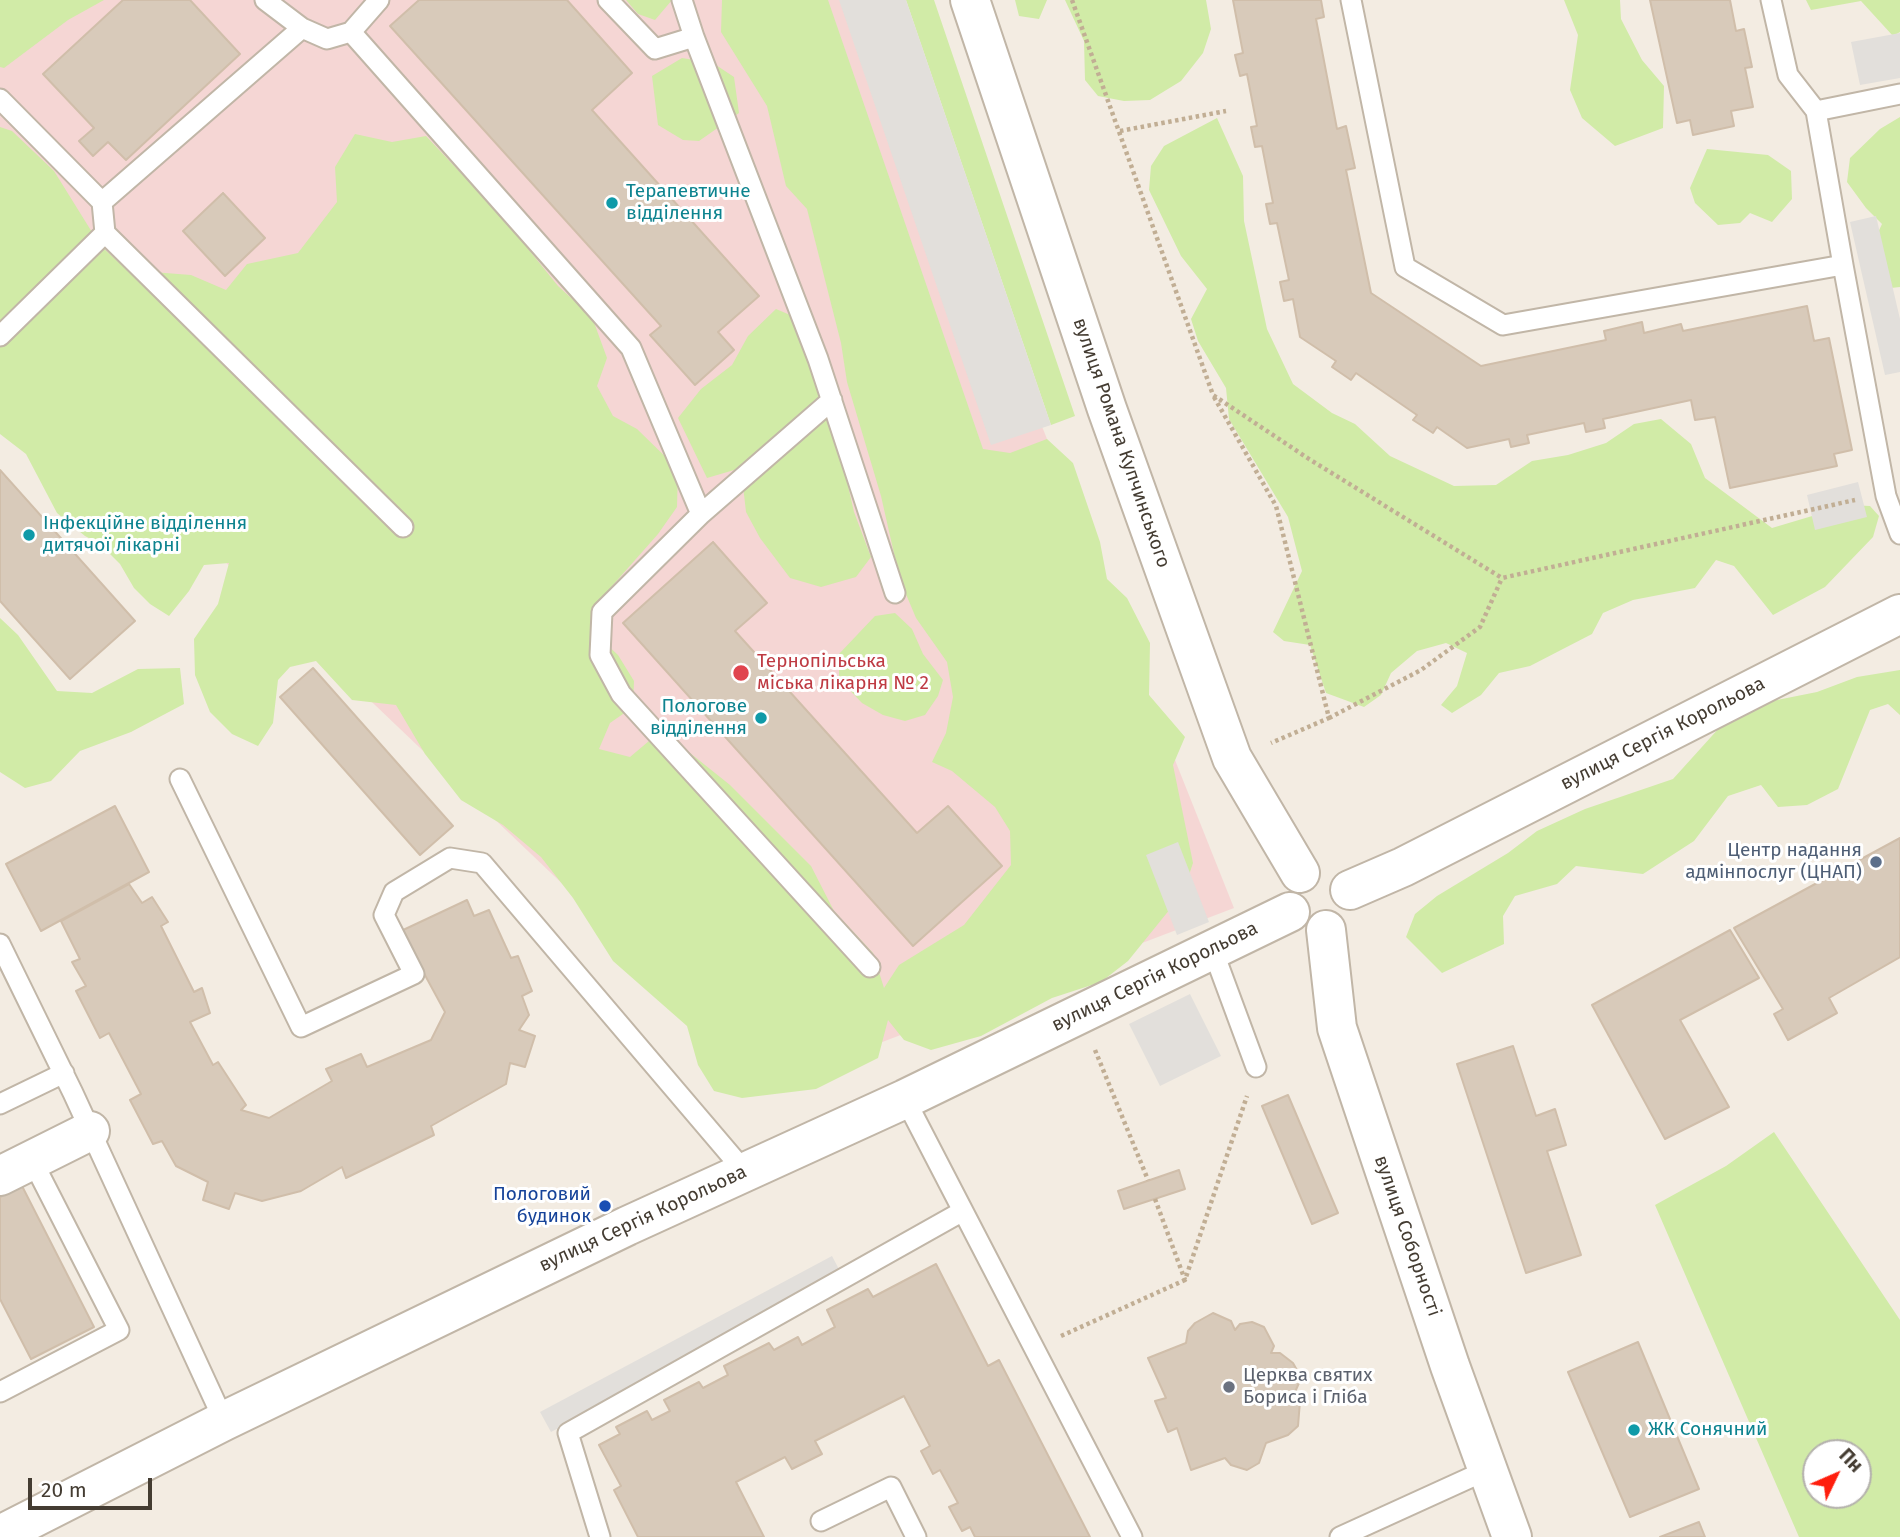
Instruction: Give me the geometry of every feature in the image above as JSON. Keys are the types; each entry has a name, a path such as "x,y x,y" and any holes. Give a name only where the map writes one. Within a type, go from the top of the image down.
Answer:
{"street":[{"name":"вулиця Романа Купчинського","path":"970,0 1107,410 1232,758 1300,873"},
{"name":"вулиця Сергія Корольова","path":"1350,890 1403,867 1900,614"},
{"path":"1319,866 1329,868 1346,880 1350,890 1352,900 1344,919 1326,930 1305,927 1290,912 1289,891 1300,873 1319,866"},
{"name":"вулиця Сергія Корольова","path":"0,1535 224,1421 745,1172 905,1099 1290,912"},
{"name":"вулиця Соборності","path":"1326,930 1337,1028 1512,1537"},
{"path":"16,1168 90,1131"}],"lane":[{"path":"265,0 302,28 327,39 351,33 379,0"},
{"path":"608,0 655,49 694,37"},
{"path":"682,0 832,400 895,593"},
{"path":"1351,0 1405,267 1503,325 1843,265"},
{"path":"1771,0 1788,75 1816,111 1886,495 1900,534"},
{"path":"102,202 302,28"},
{"path":"351,33 631,348 701,514"},
{"path":"1816,111 1900,94"},
{"path":"0,99 102,202 104,233 403,527"},
{"path":"0,336 104,233"},
{"path":"832,400 701,514 602,612 600,656 621,694 870,967"},
{"path":"180,779 301,1027 414,974 384,915 394,892 450,858 482,863 745,1172"},
{"path":"0,944 64,1073 224,1421"},
{"path":"1212,948 1256,1067"},
{"path":"0,1104 64,1073"},
{"path":"905,1099 1132,1537"},
{"path":"0,1392 119,1330 16,1168"},
{"path":"600,1537 568,1433 963,1211"},
{"path":"1340,1537 1487,1469"},
{"path":"821,1521 891,1487 916,1537"}],"path":[{"path":"1072,0 1213,395 1276,506 1329,718"},
{"path":"1120,131 1226,111"},
{"path":"1213,395 1309,459 1502,578 1886,495"},
{"path":"1266,745 1329,718 1421,670 1480,626 1502,578"},
{"path":"1080,1013 1148,1180"},
{"path":"1034,1348 1185,1280 1256,1067"},
{"path":"1155,1199 1185,1280"}],"shaded area":[{"name":"Тернопільська міська лікарня № 2","path":"0,0 872,0 1234,908 772,1084 0,347"},
{"path":"839,0 906,0 1051,425 991,445"},
{"path":"1900,33 1900,78 1860,85 1851,42"},
{"path":"1876,216 1900,319 1900,372 1885,375 1850,222"},
{"path":"1858,482 1867,517 1815,530 1807,495"},
{"path":"1178,842 1209,922 1177,935 1146,855"},
{"path":"1190,994 1221,1056 1160,1086 1129,1024"},
{"path":"832,1256 843,1277 551,1432 540,1412"}],"green space":[{"path":"0,0 104,0 68,20 4,68 0,67"},
{"path":"626,0 672,0 655,20 638,14"},
{"path":"722,0 828,0 983,449 1010,453 1047,439 1073,463 1100,542 1107,579 1127,598 1150,643 1149,695 1185,737 1173,765 1193,863 1183,893 1128,961 1101,982 1052,998 981,1036 931,1050 904,1040 888,1020 878,1058 816,1089 742,1098 714,1091 698,1065 687,1026 613,961 573,898 541,857 503,825 461,800 425,754 396,705 352,700 316,661 290,667 278,680 273,723 258,746 232,734 210,712 195,675 194,639 218,604 229,563 204,565 189,591 169,616 150,604 134,588 120,564 100,544 85,536 57,513 26,454 0,434 0,127 12,131 54,171 100,245 127,270 191,275 226,290 247,264 298,253 337,202 335,167 355,134 392,142 426,136 504,219 558,286 592,317 607,358 597,386 613,416 637,429 678,469 677,507 658,534 598,602 590,629 618,655 634,681 633,707 610,723 599,749 630,757 649,741 690,753 730,785 811,866 834,911 873,953 884,988 899,965 964,925 1011,865 1010,831 995,807 952,771 932,762 946,733 953,697 947,662 916,618 900,580 881,496 847,382 841,343 807,209 786,186 767,106 721,32"},
{"path":"906,0 934,0 1075,416 1051,425"},
{"path":"1015,0 1047,0 1039,19 1019,16"},
{"path":"1065,0 1206,0 1211,29 1203,53 1181,81 1150,100 1124,101 1098,96 1085,80 1084,41"},
{"path":"1564,0 1620,0 1621,19 1642,60 1664,86 1663,128 1615,146 1582,118 1570,90 1578,35"},
{"path":"1806,0 1900,0 1900,32 1893,36 1861,1 1811,10"},
{"path":"682,58 713,63 734,77 739,113 699,141 683,140 658,125 652,76"},
{"path":"1900,117 1900,287 1872,290 1868,254 1882,224 1847,182 1850,158 1880,129"},
{"path":"1217,118 1243,176 1244,221 1267,329 1293,384 1332,413 1355,424 1390,456 1454,486 1496,485 1532,461 1568,455 1606,443 1634,424 1661,419 1691,444 1705,478 1772,528 1849,505 1870,506 1879,516 1873,537 1825,587 1773,615 1734,566 1716,560 1695,588 1633,600 1603,613 1592,634 1530,666 1499,673 1481,695 1452,713 1441,705 1457,686 1467,653 1446,643 1417,651 1391,673 1381,695 1364,707 1326,693 1310,645 1284,641 1273,632 1302,571 1288,517 1229,419 1226,388 1198,341 1191,319 1207,289 1181,256 1149,190 1151,166 1164,146"},
{"path":"1707,149 1768,155 1791,171 1792,199 1772,222 1750,213 1740,223 1718,225 1695,203 1690,188"},
{"path":"776,309 795,317 833,420 854,512 871,557 856,577 821,587 790,578 760,538 746,512 741,468 707,478 678,418 701,389 732,365 748,336"},
{"path":"895,613 912,629 923,654 943,680 938,696 925,715 905,721 883,715 862,703 839,679 839,654 875,616"},
{"path":"0,618 18,635 57,691 92,693 138,669 180,668 184,704 131,732 80,751 51,781 25,788 0,772"},
{"path":"1900,670 1900,715 1888,704 1870,710 1838,789 1807,805 1778,807 1761,785 1728,796 1694,841 1643,874 1576,866 1557,884 1515,896 1503,916 1504,944 1442,973 1406,937 1415,914 1437,896 1508,853 1537,831 1585,809 1673,779 1720,727 1772,701 1817,692 1857,677"},
{"path":"1774,1132 1900,1320 1900,1537 1799,1537 1655,1205 1726,1166"}],"building":[{"path":"123,0 190,0 240,54 126,160 108,142 93,156 79,141 94,128 43,74"},
{"name":"Терапевтичне відділення","path":"419,0 567,0 632,73 592,110 759,296 718,332 734,350 695,385 650,335 661,326 390,26"},
{"path":"1233,0 1321,0 1324,17 1316,19 1337,129 1346,126 1355,168 1346,170 1371,293 1481,366 1606,340 1604,331 1642,322 1644,333 1681,324 1683,331 1807,306 1814,341 1829,338 1852,450 1834,454 1837,466 1730,488 1715,417 1695,420 1691,400 1603,419 1605,428 1586,432 1584,423 1527,435 1529,443 1511,447 1509,439 1467,448 1437,427 1433,433 1413,420 1417,415 1356,373 1351,380 1332,367 1336,361 1300,337 1293,299 1284,301 1280,282 1289,280 1277,223 1270,224 1266,204 1273,203 1262,146 1255,147 1251,127 1257,126 1247,74 1240,76 1235,55 1243,53"},
{"path":"1650,0 1730,0 1736,31 1744,29 1752,67 1745,68 1753,107 1731,111 1734,126 1693,135 1690,120 1677,123"},
{"path":"223,193 265,238 225,276 183,231"},
{"name":"Інфекційне відділення дитячої лікарні","path":"0,470 135,621 70,679 0,601"},
{"name":"Пологове відділення","path":"713,542 767,603 735,631 917,833 948,806 1002,866 913,946 623,623"},
{"path":"313,668 453,826 420,855 280,697"},
{"path":"115,806 149,872 41,931 6,864"},
{"path":"1900,838 1900,957 1829,998 1837,1013 1788,1040 1774,1014 1783,1009 1734,928"},
{"path":"129,884 142,903 152,897 168,922 161,926 194,992 202,988 210,1013 190,1022 213,1065 218,1062 246,1105 241,1110 269,1118 332,1081 326,1069 361,1054 367,1067 431,1040 445,1012 401,931 467,900 474,916 489,910 511,958 518,956 532,991 522,996 529,1015 519,1030 535,1036 525,1067 510,1063 506,1084 431,1126 434,1135 346,1178 342,1167 301,1191 262,1201 235,1193 229,1209 203,1200 208,1182 176,1166 162,1141 153,1144 130,1100 141,1094 109,1033 100,1038 76,991 86,986 72,962 80,959 61,921"},
{"path":"1730,930 1759,978 1680,1020 1729,1107 1665,1139 1592,1005"},
{"path":"1513,1046 1536,1116 1555,1109 1566,1145 1547,1151 1581,1255 1526,1273 1457,1064"},
{"path":"1288,1095 1338,1213 1312,1224 1262,1106"},
{"path":"1179,1170 1185,1189 1124,1209 1118,1191"},
{"path":"22,1186 94,1327 31,1359 0,1299 0,1197"},
{"path":"936,1264 988,1366 999,1360 1090,1537 975,1537 970,1527 962,1531 949,1507 958,1503 940,1470 933,1474 921,1451 930,1446 904,1396 815,1441 822,1454 792,1469 785,1457 736,1482 764,1537 638,1537 614,1490 621,1486 599,1445 620,1434 616,1427 647,1411 652,1420 670,1411 664,1400 699,1382 703,1388 728,1375 724,1366 769,1343 774,1350 798,1337 802,1345 835,1327 827,1310 868,1289 873,1297"},
{"name":"Церква святих Бориса і Гліба","path":"1213,1313 1231,1321 1235,1330 1240,1324 1252,1322 1264,1327 1274,1346 1271,1353 1280,1353 1293,1363 1298,1372 1299,1383 1295,1392 1300,1401 1298,1426 1288,1435 1266,1443 1259,1463 1247,1470 1231,1465 1225,1458 1191,1470 1177,1428 1168,1432 1155,1401 1166,1398 1148,1358 1186,1343 1188,1331 1195,1323"},
{"name":"ЖК Сонячний","path":"1638,1342 1699,1489 1630,1517 1568,1372"},
{"path":"1699,1522 1705,1537 1660,1537"}],"place":[{"name":"Терапевтичне відділення","path":"612,203"},
{"name":"Інфекційне відділення дитячої лікарні","path":"29,535"},
{"name":"Тернопільська міська лікарня № 2","path":"741,673"},
{"name":"Пологове відділення","path":"761,718"},
{"name":"Центр надання адмінпослуг (ЦНАП)","path":"1876,862"},
{"name":"Пологовий будинок","path":"605,1206"},
{"name":"Церква святих Бориса і Гліба","path":"1229,1387"},
{"name":"ЖК Сонячний","path":"1634,1430"}]}
